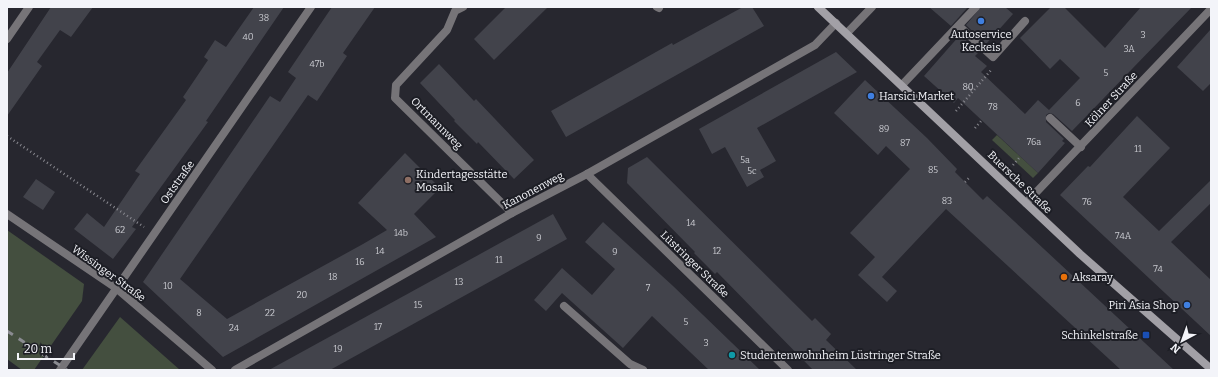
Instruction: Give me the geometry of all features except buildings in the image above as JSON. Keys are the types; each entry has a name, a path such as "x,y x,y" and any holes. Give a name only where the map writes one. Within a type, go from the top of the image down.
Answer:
{"main road":[{"name":"Buersche Straße","path":"822,8 836,24 1026,203 1120,290 1211,369"}],"street":[{"path":"7,39 29,7"},
{"name":"Oststraße","path":"60,370 311,7"},
{"name":"Ortmannweg","path":"463,7 455,11 447,30 396,85 395,98 512,213"},
{"path":"847,33 872,7"},
{"path":"902,85 976,7"},
{"name":"Kölner Straße","path":"1026,203 1211,9"},
{"path":"959,26 993,57 1025,21"},
{"name":"Kanonenweg","path":"235,370 512,213 587,174 815,45 836,24"},
{"path":"1050,118 1081,147"},
{"name":"Lüstringer Straße","path":"587,174 788,370"},
{"name":"Wissinger Straße","path":"7,214 116,288 212,370"},
{"path":"564,306 630,364 642,370"}],"path":[{"path":"956,111 992,70 993,57"},
{"path":"968,87 973,92"},
{"path":"975,128 982,120"},
{"path":"7,136 154,234"},
{"path":"1013,165 1020,157"},
{"path":"965,182 970,177"}],"green space":[{"path":"997,135 1038,173 1033,178 992,140"},
{"path":"7,230 84,284 82,301 34,370 22,370 7,359"},
{"path":"120,317 180,370 82,370"}],"railway":[{"path":"7,331 67,370"}],"place":[{"name":"Autoservice Keckeis","path":"981,21"},
{"name":"Harsici Market","path":"871,96"},
{"name":"Kindertagesstätte Mosaik","path":"408,180"},
{"name":"Aksaray","path":"1064,277"},
{"name":"Piri Asia Shop","path":"1187,305"},
{"name":"Schinkelstraße","path":"1146,335"},
{"name":"Studentenwohnheim Lüstringer Straße","path":"732,355"}]}
